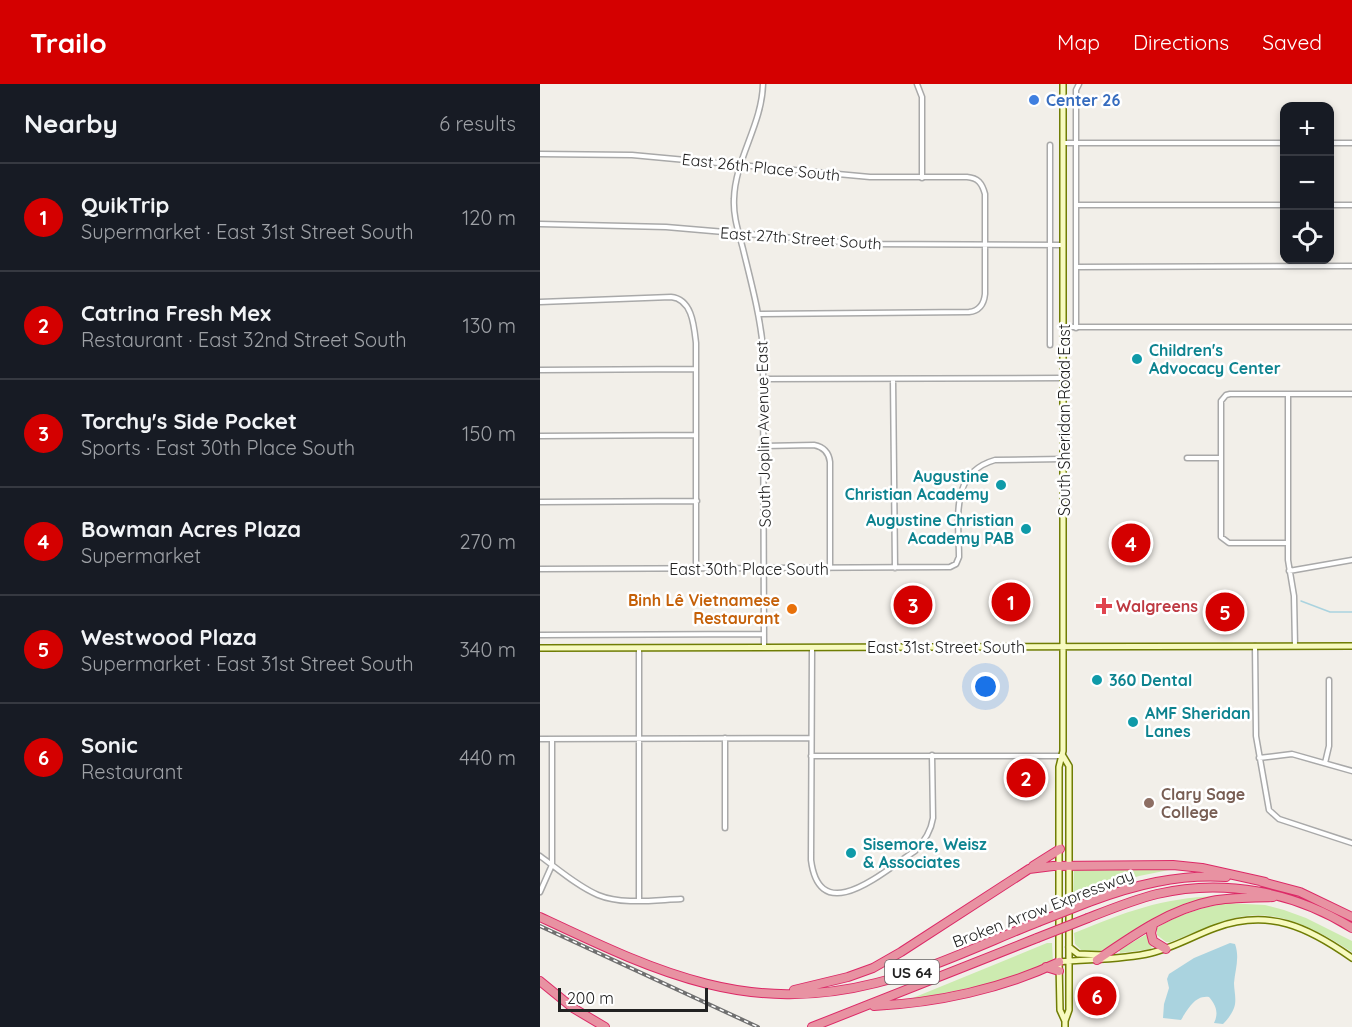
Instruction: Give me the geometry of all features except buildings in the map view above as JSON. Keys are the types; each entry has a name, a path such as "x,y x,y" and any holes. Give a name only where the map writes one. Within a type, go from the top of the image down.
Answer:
{"highway":[{"path":"778,994 848,977 873,968 1060,849"},
{"path":"1029,869 1059,866 1183,866 1265,882"},
{"name":"Broken Arrow Expressway","path":"540,917 627,957 681,977 720,988 778,994 829,992 876,983 926,967 1089,902 1136,886 1181,878 1219,877 1265,882 1300,892 1352,917"},
{"name":"Broken Arrow Expressway","path":"812,1027 1142,898 1187,889 1225,887 1283,897 1321,911 1352,928"},
{"path":"1097,960 1170,915 1211,901 1283,897"},
{"path":"1153,925 1151,933 1153,941 1166,949"},
{"path":"866,1006 903,1005 969,992 1008,982 1059,962"},
{"path":"1047,967 1059,971"},
{"path":"540,981 573,1008 605,1027"}],"main road":[{"name":"South Sheridan Road East","path":"1063,84 1064,756 1059,767 1059,971 1060,1010 1065,1024"},
{"name":"East 31st Street South","path":"540,648 1352,646"},
{"name":"South Sheridan Road East","path":"1064,756 1069,766 1069,1010 1065,1024"},
{"path":"1059,962 1137,956 1166,949 1230,923 1261,919 1284,922 1309,931 1352,958"},
{"path":"1069,947 1078,954 1105,955 1114,958"}],"street":[{"name":"South Joplin Avenue East","path":"763,84 762,104 736,177 734,201 764,348 764,647"},
{"path":"917,84 922,97 922,178"},
{"name":"South Sheridan Road East","path":"1076,328 1078,85"},
{"path":"1063,143 1280,143"},
{"path":"1334,143 1352,143"},
{"name":"South Sheridan Road East","path":"1050,145 1050,345"},
{"name":"East 26th Place South","path":"540,154 632,155 870,177 967,177 981,183 985,194 985,245"},
{"path":"1076,205 1280,205"},
{"path":"1334,205 1352,205"},
{"name":"East 27th Street South","path":"540,224 634,226 865,244 1063,245"},
{"path":"758,314 969,312 981,307 985,294 985,245"},
{"path":"1076,267 1352,266"},
{"path":"540,302 670,297 682,300 689,308 694,329 696,369 696,569"},
{"path":"1064,327 1352,327"},
{"path":"540,370 696,369"},
{"path":"893,378 894,568"},
{"path":"763,379 1064,378"},
{"path":"1288,543 1231,543 1223,540 1221,533 1221,404 1224,396 1230,394 1352,394"},
{"path":"1288,394 1288,543 1289,571 1294,596 1295,646"},
{"path":"540,436 696,435"},
{"path":"764,446 814,445 826,451 830,462 830,568"},
{"path":"1187,458 1221,458"},
{"name":"East 30th Place South","path":"540,569 945,568 956,564 959,557 961,493 965,482 977,469 993,461 1004,459 1063,459"},
{"path":"540,502 696,501"},
{"path":"1289,571 1352,560"},
{"path":"540,635 764,634"},
{"path":"1255,646 1255,728 1269,810 1279,819 1352,843"},
{"path":"812,647 811,860 816,881 822,888 836,894 854,891 915,851 929,832 933,818 932,755"},
{"path":"639,648 639,900"},
{"path":"1325,763 1329,747 1329,680"},
{"path":"725,738 725,828"},
{"path":"540,739 811,738"},
{"path":"540,892 552,865 552,739"},
{"path":"1260,758 1287,754 1352,771"},
{"path":"812,756 1064,756"},
{"path":"540,856 597,895 614,899 681,899"}],"green space":[{"path":"1173,867 1174,869 1139,876 1080,897 1073,896 1076,868"},
{"path":"1218,896 1103,952 1082,951 1075,944 1074,933 1144,907 1197,897"},
{"path":"1226,903 1265,905 1306,918 1352,941 1352,952 1309,928 1263,915 1231,919 1170,942 1166,942 1157,935 1157,928 1173,919 1199,909"},
{"path":"1147,934 1151,949 1120,953 1119,950"},
{"path":"1047,943 1052,943 1053,962 993,983 903,1002"}],"water":[{"path":"1230,943 1235,944 1237,954 1235,1002 1233,1010 1223,1024 1214,1023 1216,1009 1209,997 1196,1000 1181,1020 1163,1018 1169,988 1167,979 1169,974 1194,958"}],"waterway":[{"path":"1301,601 1330,612 1352,612"}],"railway":[{"path":"540,926 758,1027"}],"place":[{"name":"Center 26","path":"1034,100"},
{"name":"Children's Advocacy Center","path":"1137,359"},
{"name":"Augustine Christian Academy","path":"1001,485"},
{"name":"Augustine Christian Academy PAB","path":"1026,529"},
{"name":"Bowman Acres Plaza","path":"1131,543"},
{"name":"QuikTrip","path":"1011,602"},
{"name":"Torchy's Side Pocket","path":"913,605"},
{"name":"Walgreens","path":"1104,606"},
{"name":"Binh Lê Vietnamese Restaurant","path":"792,609"},
{"name":"Westwood Plaza","path":"1225,612"},
{"name":"360 Dental","path":"1097,680"},
{"name":"AMF Sheridan Lanes","path":"1133,722"},
{"name":"Catrina Fresh Mex","path":"1026,778"},
{"name":"Clary Sage College","path":"1149,803"},
{"name":"Sisemore, Weisz & Associates","path":"851,853"},
{"name":"Sonic","path":"1097,996"}]}
